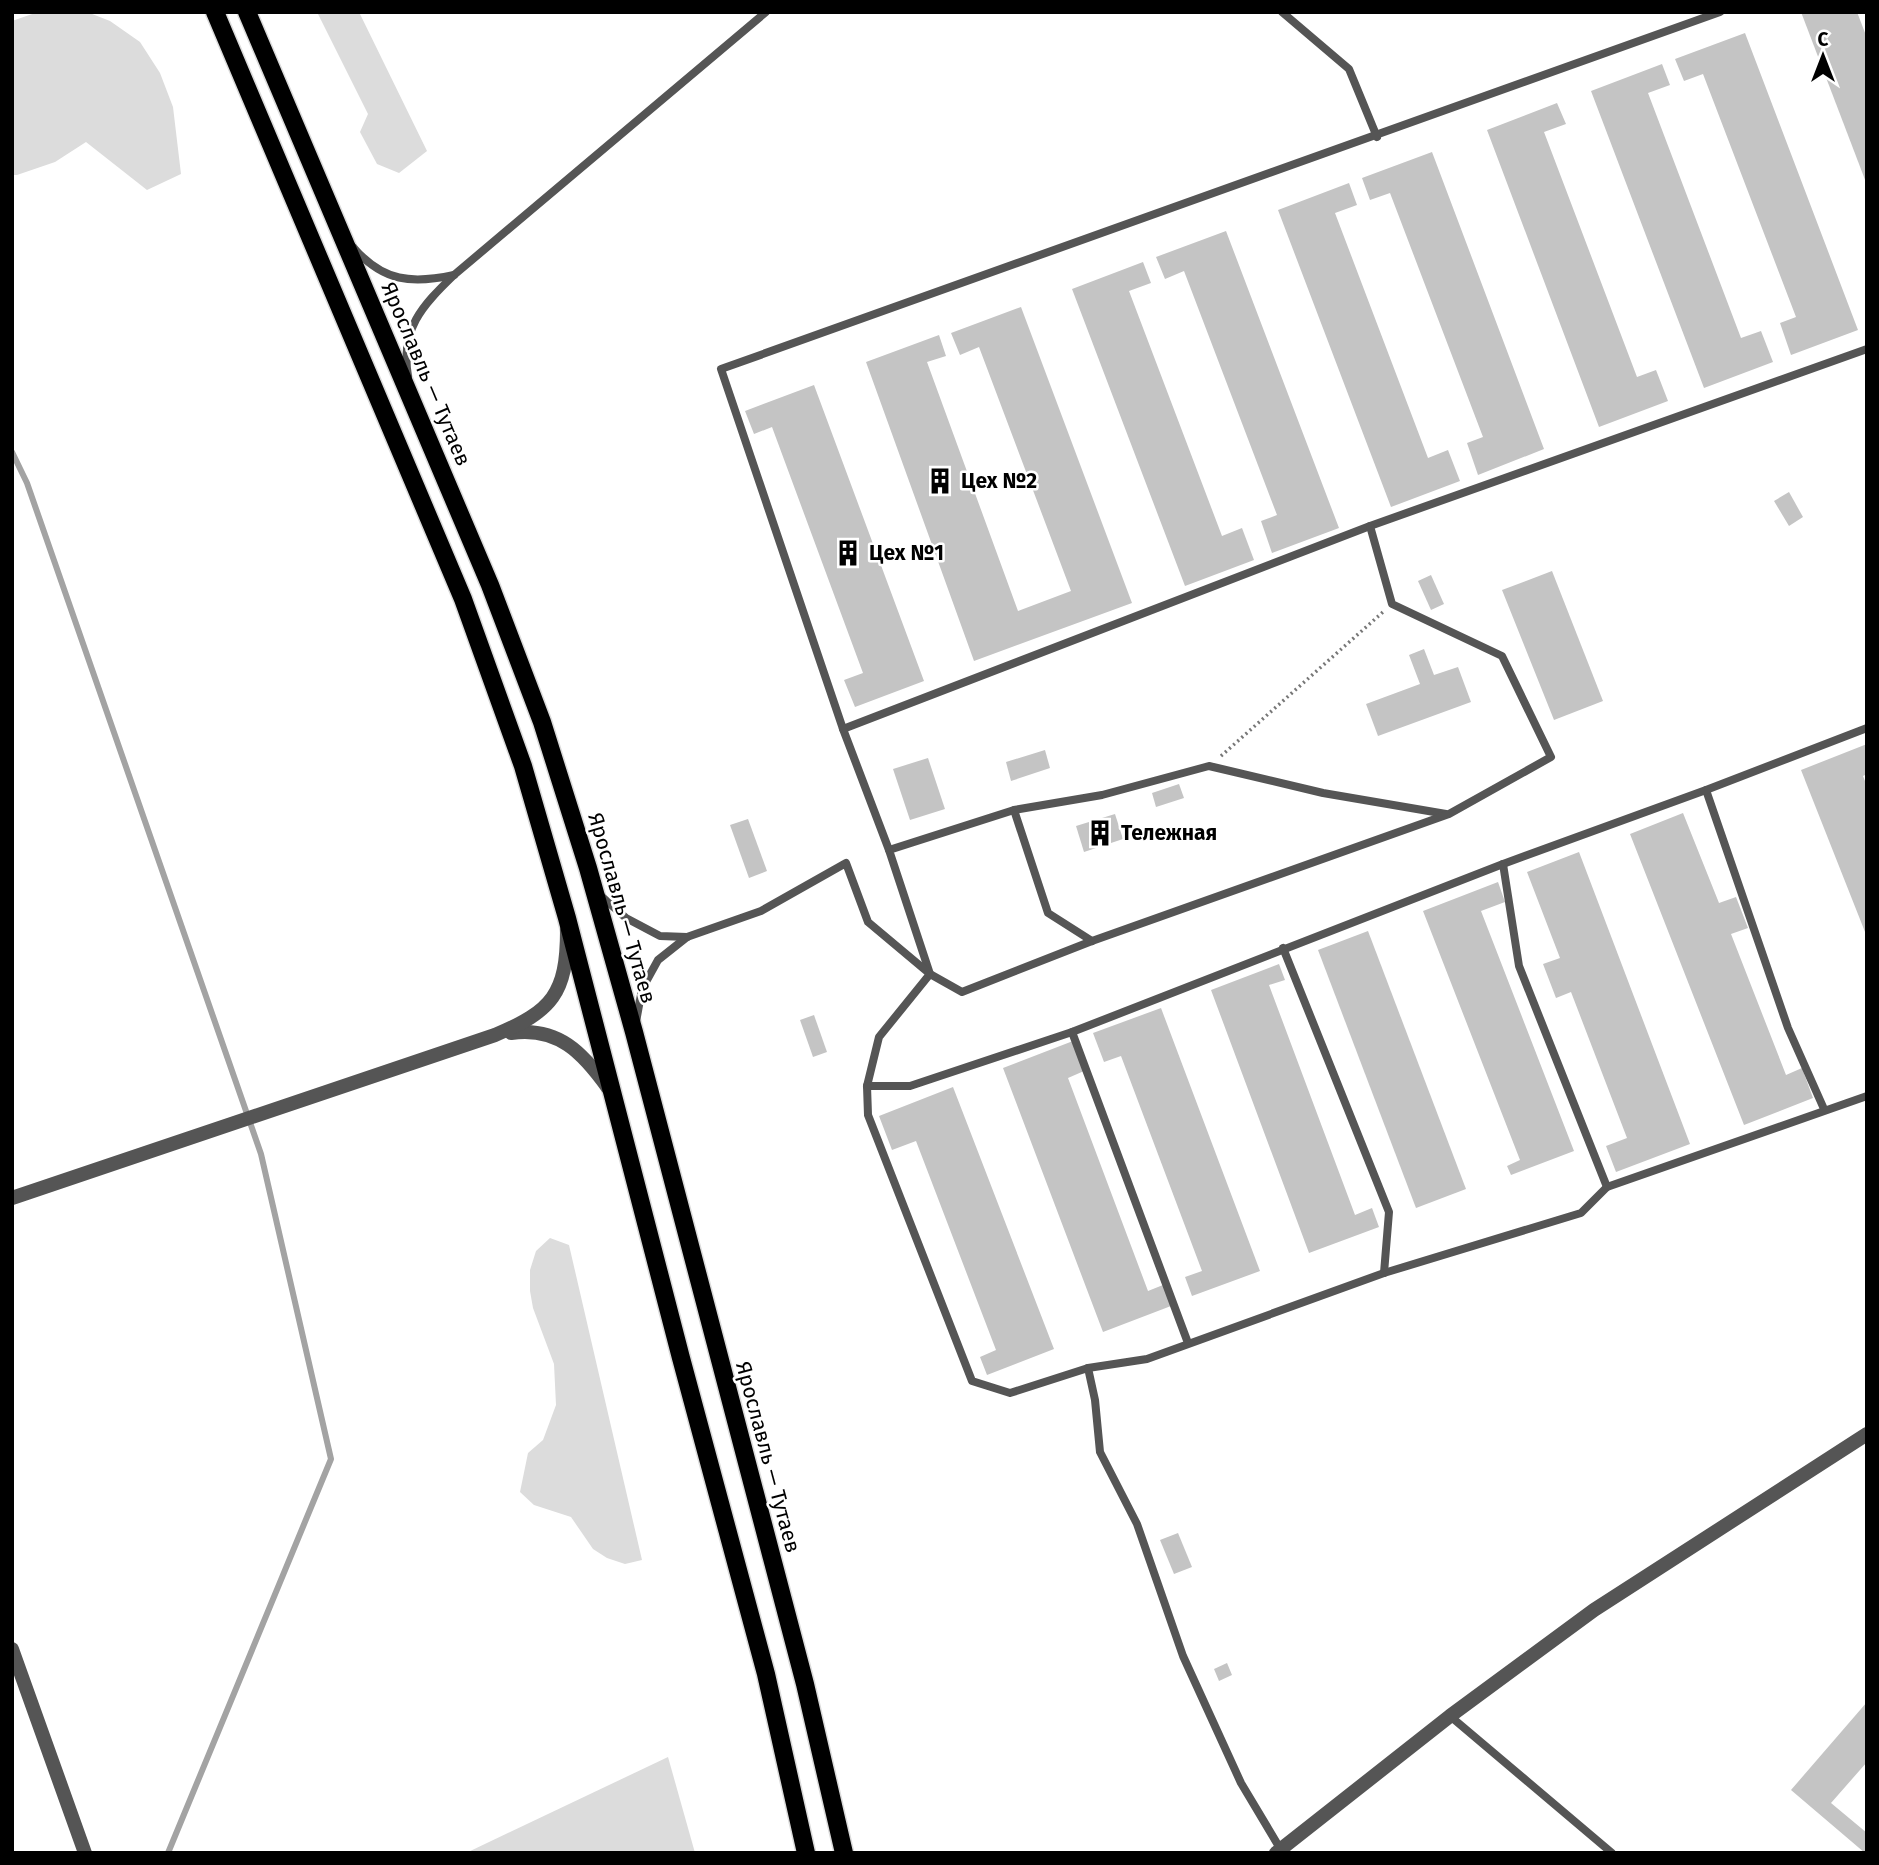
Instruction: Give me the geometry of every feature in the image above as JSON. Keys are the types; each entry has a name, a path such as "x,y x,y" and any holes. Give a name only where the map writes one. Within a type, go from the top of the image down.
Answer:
{"main road":[{"path":"215,12 463,599 523,766 567,918 766,1674 806,1853"},
{"name":"Ярославль — Тутаев","path":"247,12 490,585 537,710 588,868 634,1032 805,1685 844,1853"}],"street":[{"path":"12,1198 495,1035 528,1021 545,1008 559,988 564,965 567,918"},
{"path":"495,1035 520,1032 544,1034 570,1045 589,1060 612,1093"},
{"path":"1278,1851 1450,1716 1594,1610 1867,1434"},
{"path":"12,1649 85,1853"}],"lane":[{"path":"411,395 407,368 408,345 413,323 426,302 454,275 766,12"},
{"path":"1282,12 1349,69 1377,137"},
{"path":"930,974 889,850 843,729 721,369 1377,137 1720,12"},
{"path":"342,234 360,256 398,278 424,282 454,275"},
{"path":"843,729 1370,526 1867,349"},
{"path":"634,1032 642,989 658,960 687,937 761,911 846,863 868,922 930,974 962,992 1092,941 1449,814 1551,757 1502,656 1392,604 1370,526"},
{"path":"867,1086 910,1086 1072,1032 1283,948 1867,728"},
{"path":"889,850 1014,810 1102,795 1209,766 1323,793 1449,814"},
{"path":"1706,790 1788,1028 1824,1109"},
{"path":"1014,810 1048,913 1092,941"},
{"path":"1503,864 1519,966 1607,1187"},
{"path":"588,868 603,899 626,918 660,936 687,937"},
{"path":"1283,948 1389,1212 1384,1273"},
{"path":"930,974 878,1037 867,1086 868,1115 972,1381 1010,1393 1088,1368 1147,1359 1384,1273 1581,1213 1607,1187 1867,1096"},
{"path":"1072,1032 1188,1343"},
{"path":"1088,1368 1095,1400 1100,1452 1137,1524 1183,1656 1241,1783 1278,1851"},
{"path":"1450,1716 1612,1853"}],"path":[{"path":"1209,766 1392,604"}],"shaded area":[{"path":"38,12 87,12 110,21 140,42 160,73 173,107 181,174 147,190 86,142 55,162 12,175 12,21"},
{"path":"317,12 359,12 427,151 399,173 377,164 360,132 368,114"},
{"path":"550,1238 569,1245 642,1560 625,1564 607,1558 593,1549 571,1517 534,1505 520,1492 528,1453 543,1440 556,1405 554,1364 533,1308 530,1291 530,1270 536,1251"},
{"path":"668,1757 695,1853 466,1853"}],"building":[{"path":"1801,12 1857,12 1867,38 1867,185"},
{"path":"1745,33 1858,330 1791,355 1780,323 1796,317 1703,74 1684,81 1675,59"},
{"path":"1662,64 1670,85 1648,93 1741,338 1761,331 1773,362 1704,388 1591,91"},
{"path":"1557,103 1566,124 1544,132 1637,377 1656,370 1668,401 1599,427 1487,130"},
{"path":"1432,152 1544,449 1478,475 1467,443 1483,437 1390,193 1370,200 1362,178"},
{"path":"1349,183 1357,205 1335,213 1428,458 1448,450 1460,481 1391,507 1278,210"},
{"path":"1226,231 1339,528 1272,553 1261,521 1277,515 1184,271 1165,279 1156,257"},
{"path":"1143,262 1151,283 1129,291 1222,536 1242,528 1254,560 1185,586 1072,289"},
{"path":"1021,307 1132,603 974,661 866,362 939,335 946,356 927,362 1018,611 1071,591 979,347 960,355 951,333"},
{"name":"Цех №1","path":"814,385 924,681 855,707 844,680 863,673 772,427 754,434 745,411"},
{"path":"1789,492 1803,517 1789,526 1774,501"},
{"path":"1552,571 1603,701 1554,720 1502,590"},
{"path":"1431,575 1444,604 1431,610 1418,581"},
{"path":"1424,649 1434,675 1458,667 1471,702 1378,736 1366,704 1420,684 1409,655"},
{"path":"1867,744 1867,774 1863,776 1867,786 1867,937 1801,770"},
{"path":"1045,750 1050,768 1011,781 1006,762"},
{"path":"928,758 945,809 910,820 893,769"},
{"path":"1179,784 1184,798 1156,807 1152,793"},
{"path":"1683,813 1719,903 1736,897 1748,928 1731,934 1786,1075 1802,1068 1813,1098 1744,1125 1630,834"},
{"name":"Тележная","path":"1115,814 1123,839 1084,852 1076,826"},
{"path":"748,819 767,871 749,878 730,825"},
{"path":"1579,852 1690,1144 1616,1172 1606,1146 1627,1138 1571,992 1556,998 1543,964 1560,958 1527,872"},
{"path":"1498,882 1505,902 1481,911 1574,1151 1511,1175 1507,1166 1520,1160 1423,911"},
{"path":"1368,931 1466,1189 1416,1208 1318,950"},
{"path":"1279,964 1285,980 1269,985 1355,1215 1372,1208 1379,1227 1309,1253 1211,990"},
{"path":"1161,1008 1260,1271 1192,1296 1185,1277 1202,1271 1121,1056 1104,1062 1093,1033"},
{"path":"814,1015 827,1052 813,1057 800,1020"},
{"path":"1073,1041 1084,1071 1068,1078 1148,1291 1163,1285 1171,1306 1103,1332 1003,1068"},
{"path":"953,1087 1054,1349 987,1375 980,1357 996,1350 916,1141 892,1150 879,1116"},
{"path":"1178,1533 1192,1567 1174,1574 1160,1540"},
{"path":"1227,1663 1232,1675 1219,1681 1214,1669"},
{"path":"1867,1702 1867,1762 1831,1803 1867,1833 1865,1853 1791,1790"}],"waterway":[{"path":"12,452 27,483 261,1154 331,1459 168,1853"}],"place":[{"name":"Цех №2","path":"940,481"},
{"name":"Цех №1","path":"848,553"},
{"name":"Тележная","path":"1100,833"}]}
